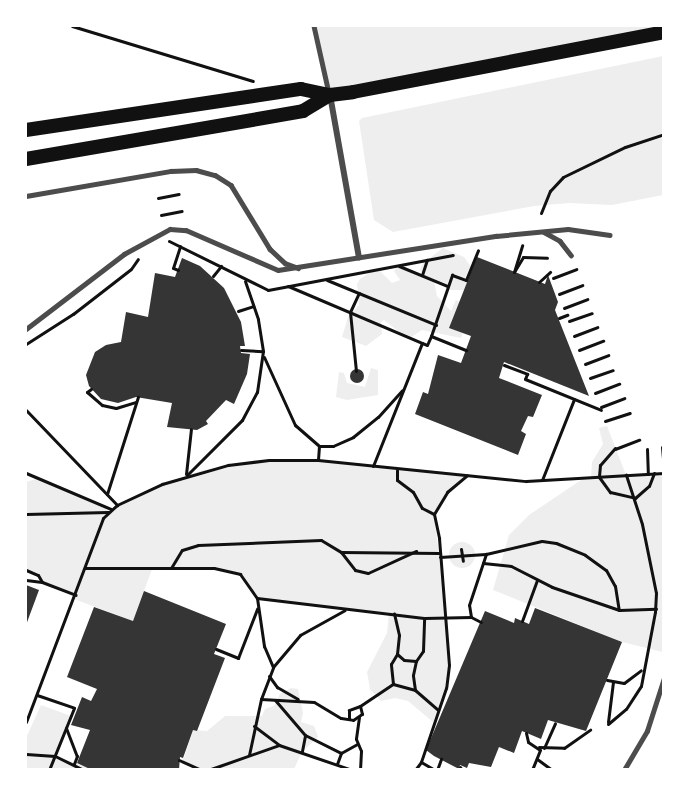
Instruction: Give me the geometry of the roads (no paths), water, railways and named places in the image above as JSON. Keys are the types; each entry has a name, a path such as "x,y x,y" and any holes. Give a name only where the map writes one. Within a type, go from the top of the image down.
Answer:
{"main road":[{"path":"26,159 303,111 330,95 663,32"},
{"path":"26,130 301,89 330,95"}],"street":[{"path":"330,95 358,257"}],"lane":[{"path":"314,26 330,95"},
{"path":"26,196 171,171 196,170 215,175 231,185 270,249 285,263 301,268"},
{"path":"26,329 124,254 170,229 186,230 278,270 544,232 589,230 610,236"},
{"path":"544,232 561,241 571,255"},
{"path":"624,770 630,767 647,731 663,678"}]}
